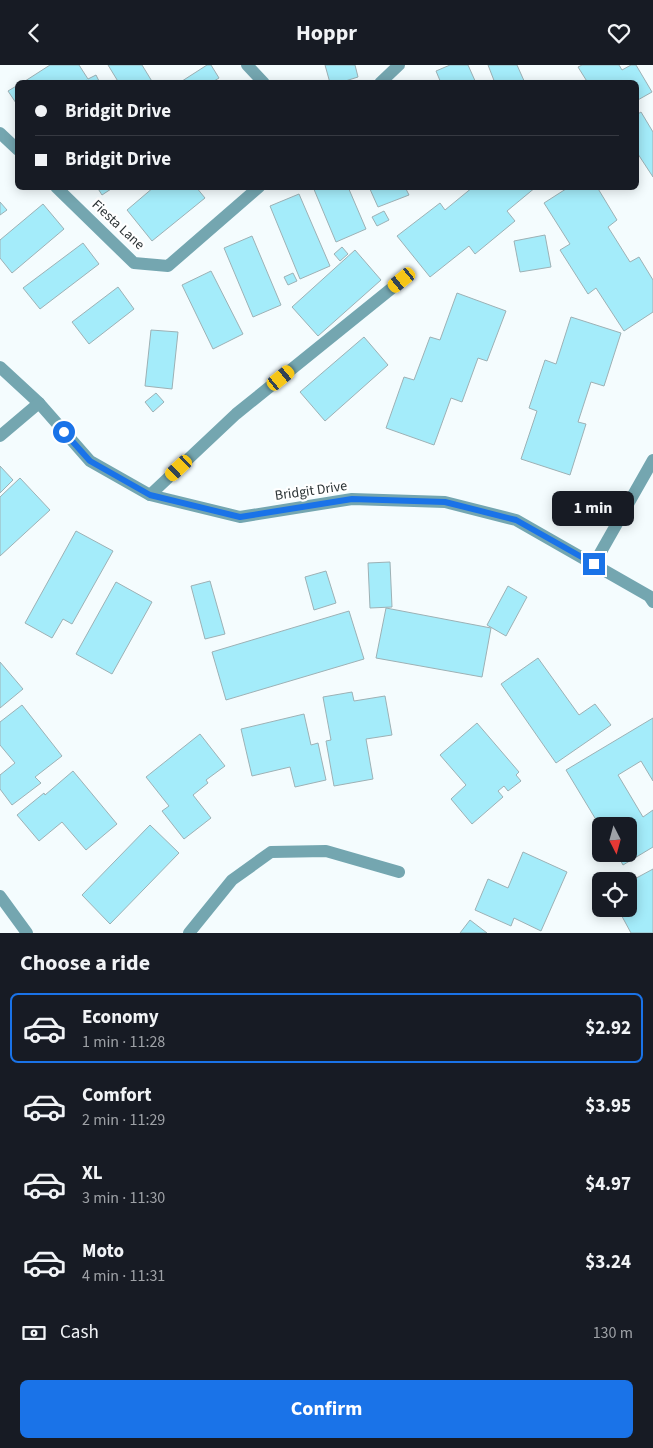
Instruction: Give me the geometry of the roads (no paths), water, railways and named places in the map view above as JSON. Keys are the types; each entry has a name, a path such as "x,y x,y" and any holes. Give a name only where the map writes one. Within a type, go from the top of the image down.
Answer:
{"street":[{"path":"247,65 261,80"},
{"path":"383,80 400,65"},
{"path":"0,133 15,147"},
{"name":"Fiesta Lane","path":"59,190 134,263 168,266 256,190"},
{"path":"150,495 236,414 402,280"},
{"name":"Bridgit Drive","path":"0,367 39,403 90,461 150,495 240,517 352,499 445,502 516,520 649,596 653,602"},
{"path":"0,436 39,403"},
{"path":"594,564 653,460"},
{"path":"189,933 232,879 270,852 326,851 400,872"},
{"path":"0,896 27,933"}]}
